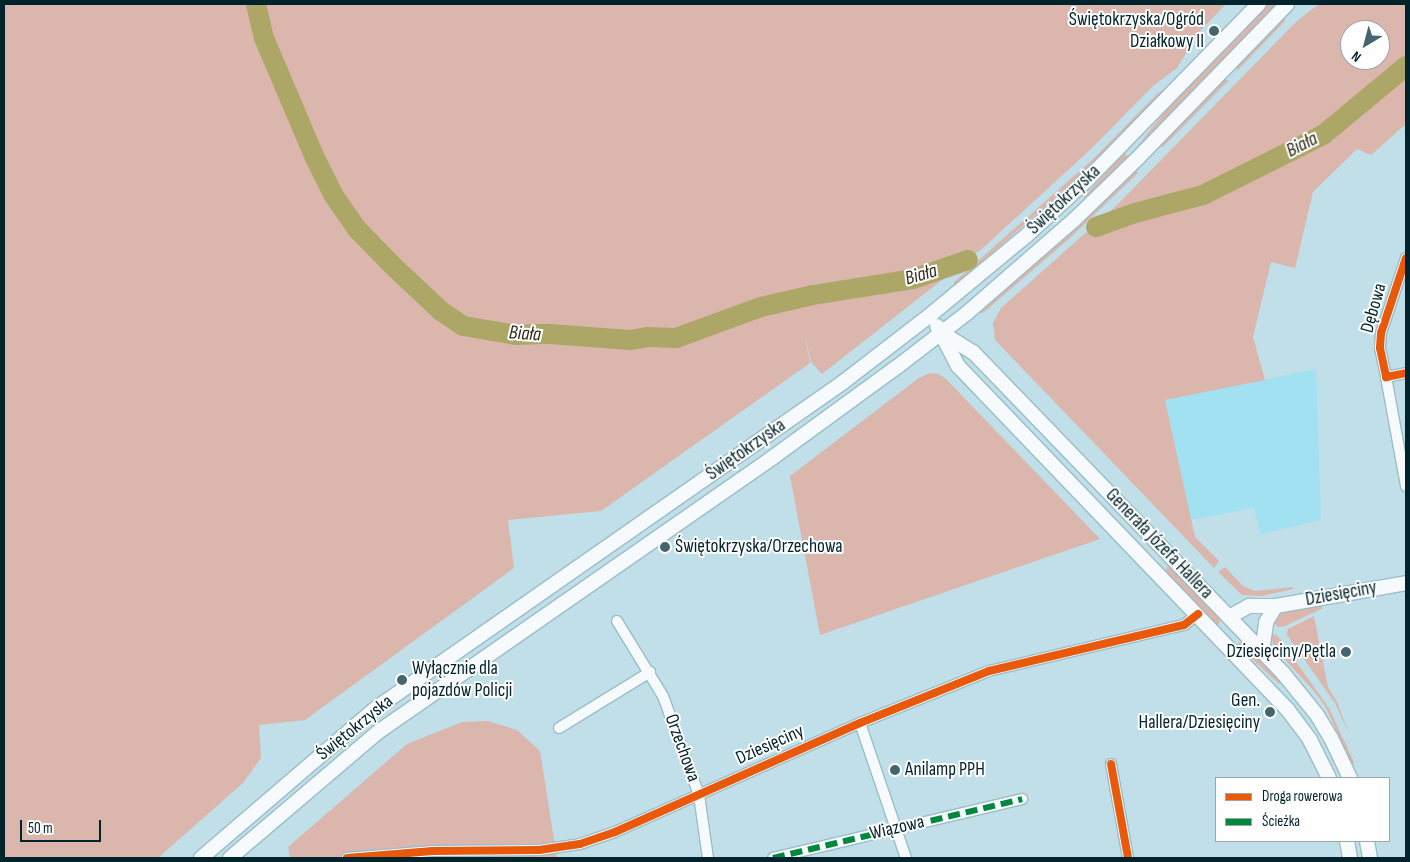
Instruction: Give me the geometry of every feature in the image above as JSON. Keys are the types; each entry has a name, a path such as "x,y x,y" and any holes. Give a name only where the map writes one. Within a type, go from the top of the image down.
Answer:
{"main road":[{"name":"Świętokrzyska","path":"201,858 375,709 842,383 929,316 1027,235 1124,143 1259,4"},
{"name":"Świętokrzyska","path":"230,858 378,732 772,458 942,332 1074,220 1138,158 1287,4"},
{"path":"1124,143 1138,158"},
{"name":"Generała Józefa Hallera","path":"929,316 942,332 958,366 1198,614 1287,709 1310,740 1328,777"},
{"name":"Generała Józefa Hallera","path":"942,332 973,352 1302,694 1331,738 1350,777"},
{"path":"1071,482 1084,468"},
{"name":"Dziesięciny","path":"1229,616 1249,606 1276,606 1406,583"},
{"path":"1262,652 1266,622 1276,606"},
{"path":"1347,842 1350,858"},
{"path":"1367,842 1370,858"}],"street":[{"name":"Dębowa","path":"1406,258 1381,333 1380,348 1405,472 1406,486"},
{"path":"1386,377 1406,373"},
{"name":"Dziesięciny","path":"347,858 433,851 539,850 570,846 605,836 860,723 989,671 1184,625 1198,614"},
{"name":"Orzechowa","path":"617,621 663,696 699,795 708,858"},
{"path":"559,728 650,672"},
{"path":"860,723 906,858"},
{"path":"1111,764 1128,858"},
{"name":"Wiązowa","path":"772,858 1022,799"}],"shaded area":[{"path":"4,4 1226,4 1199,32 1177,68 1154,85 1091,149 984,247 822,374 811,362 805,336 810,363 601,511 508,520 514,568 305,720 259,725 261,758 243,783 158,858 4,858"},
{"path":"1268,4 1274,4 1274,8 1136,148 1166,110"},
{"path":"1319,4 1406,4 1406,124 1371,155 1357,149 1313,192 1295,268 1271,262 1253,337 1265,380 1165,400 1195,537 1219,561 1214,568 995,340 993,323 1001,308 1119,203 1297,21"},
{"path":"1285,17 1285,21 1237,71 1237,66"},
{"path":"1223,80 1229,80 1162,148 1162,143"},
{"path":"1172,83 1094,163 954,287 954,282 1093,159 1155,96"},
{"path":"1124,153 1129,157 1086,200 1084,197"},
{"path":"1134,172 1139,172 1070,238 983,313 977,313"},
{"path":"1316,369 1321,520 1261,534 1254,508 1191,520 1165,400"},
{"path":"930,373 939,374 946,379 1100,539 820,635 790,476 919,378"},
{"path":"1168,566 1221,618 1218,626 1165,570"},
{"path":"1225,567 1243,586 1255,591 1293,587 1293,589 1262,596 1242,595 1218,572"},
{"path":"1315,604 1323,608 1285,626 1278,627 1273,622 1284,612"},
{"path":"1314,616 1328,687 1337,702 1350,736 1335,703 1287,635 1288,629"},
{"path":"1270,634 1277,635 1329,708 1354,762 1353,766 1325,706 1313,690 1275,649"},
{"path":"1242,640 1281,681 1279,684 1237,645"},
{"path":"488,721 517,730 540,751 557,858 290,858 288,847 407,744 462,722"}],"waterway":[{"name":"Biała","path":"256,4 264,38 315,158 334,196 357,229 392,265 441,311 463,326 516,335 550,334 630,340 648,337 676,338 761,307 813,295 913,279 968,260"},
{"name":"Biała","path":"1096,227 1135,213 1203,195 1323,135 1406,66"}],"marked path":[{"path":"773,858 1022,799"}],"cycle path":[{"path":"1406,258 1381,333 1380,348 1386,377 1406,373"},
{"path":"347,858 433,851 539,850 580,844 615,832 860,723 989,671 1184,625 1198,614"},
{"path":"1111,764 1128,858"}],"place":[{"name":"Świętokrzyska/Ogród Działkowy II","path":"1214,31"},
{"name":"Świętokrzyska/Orzechowa","path":"665,547"},
{"name":"Dziesięciny/Pętla","path":"1346,652"},
{"name":"Wyłącznie dla pojazdów Policji","path":"402,680"},
{"name":"Gen. Hallera/Dziesięciny","path":"1270,712"},
{"name":"Anilamp PPH","path":"895,770"}]}
